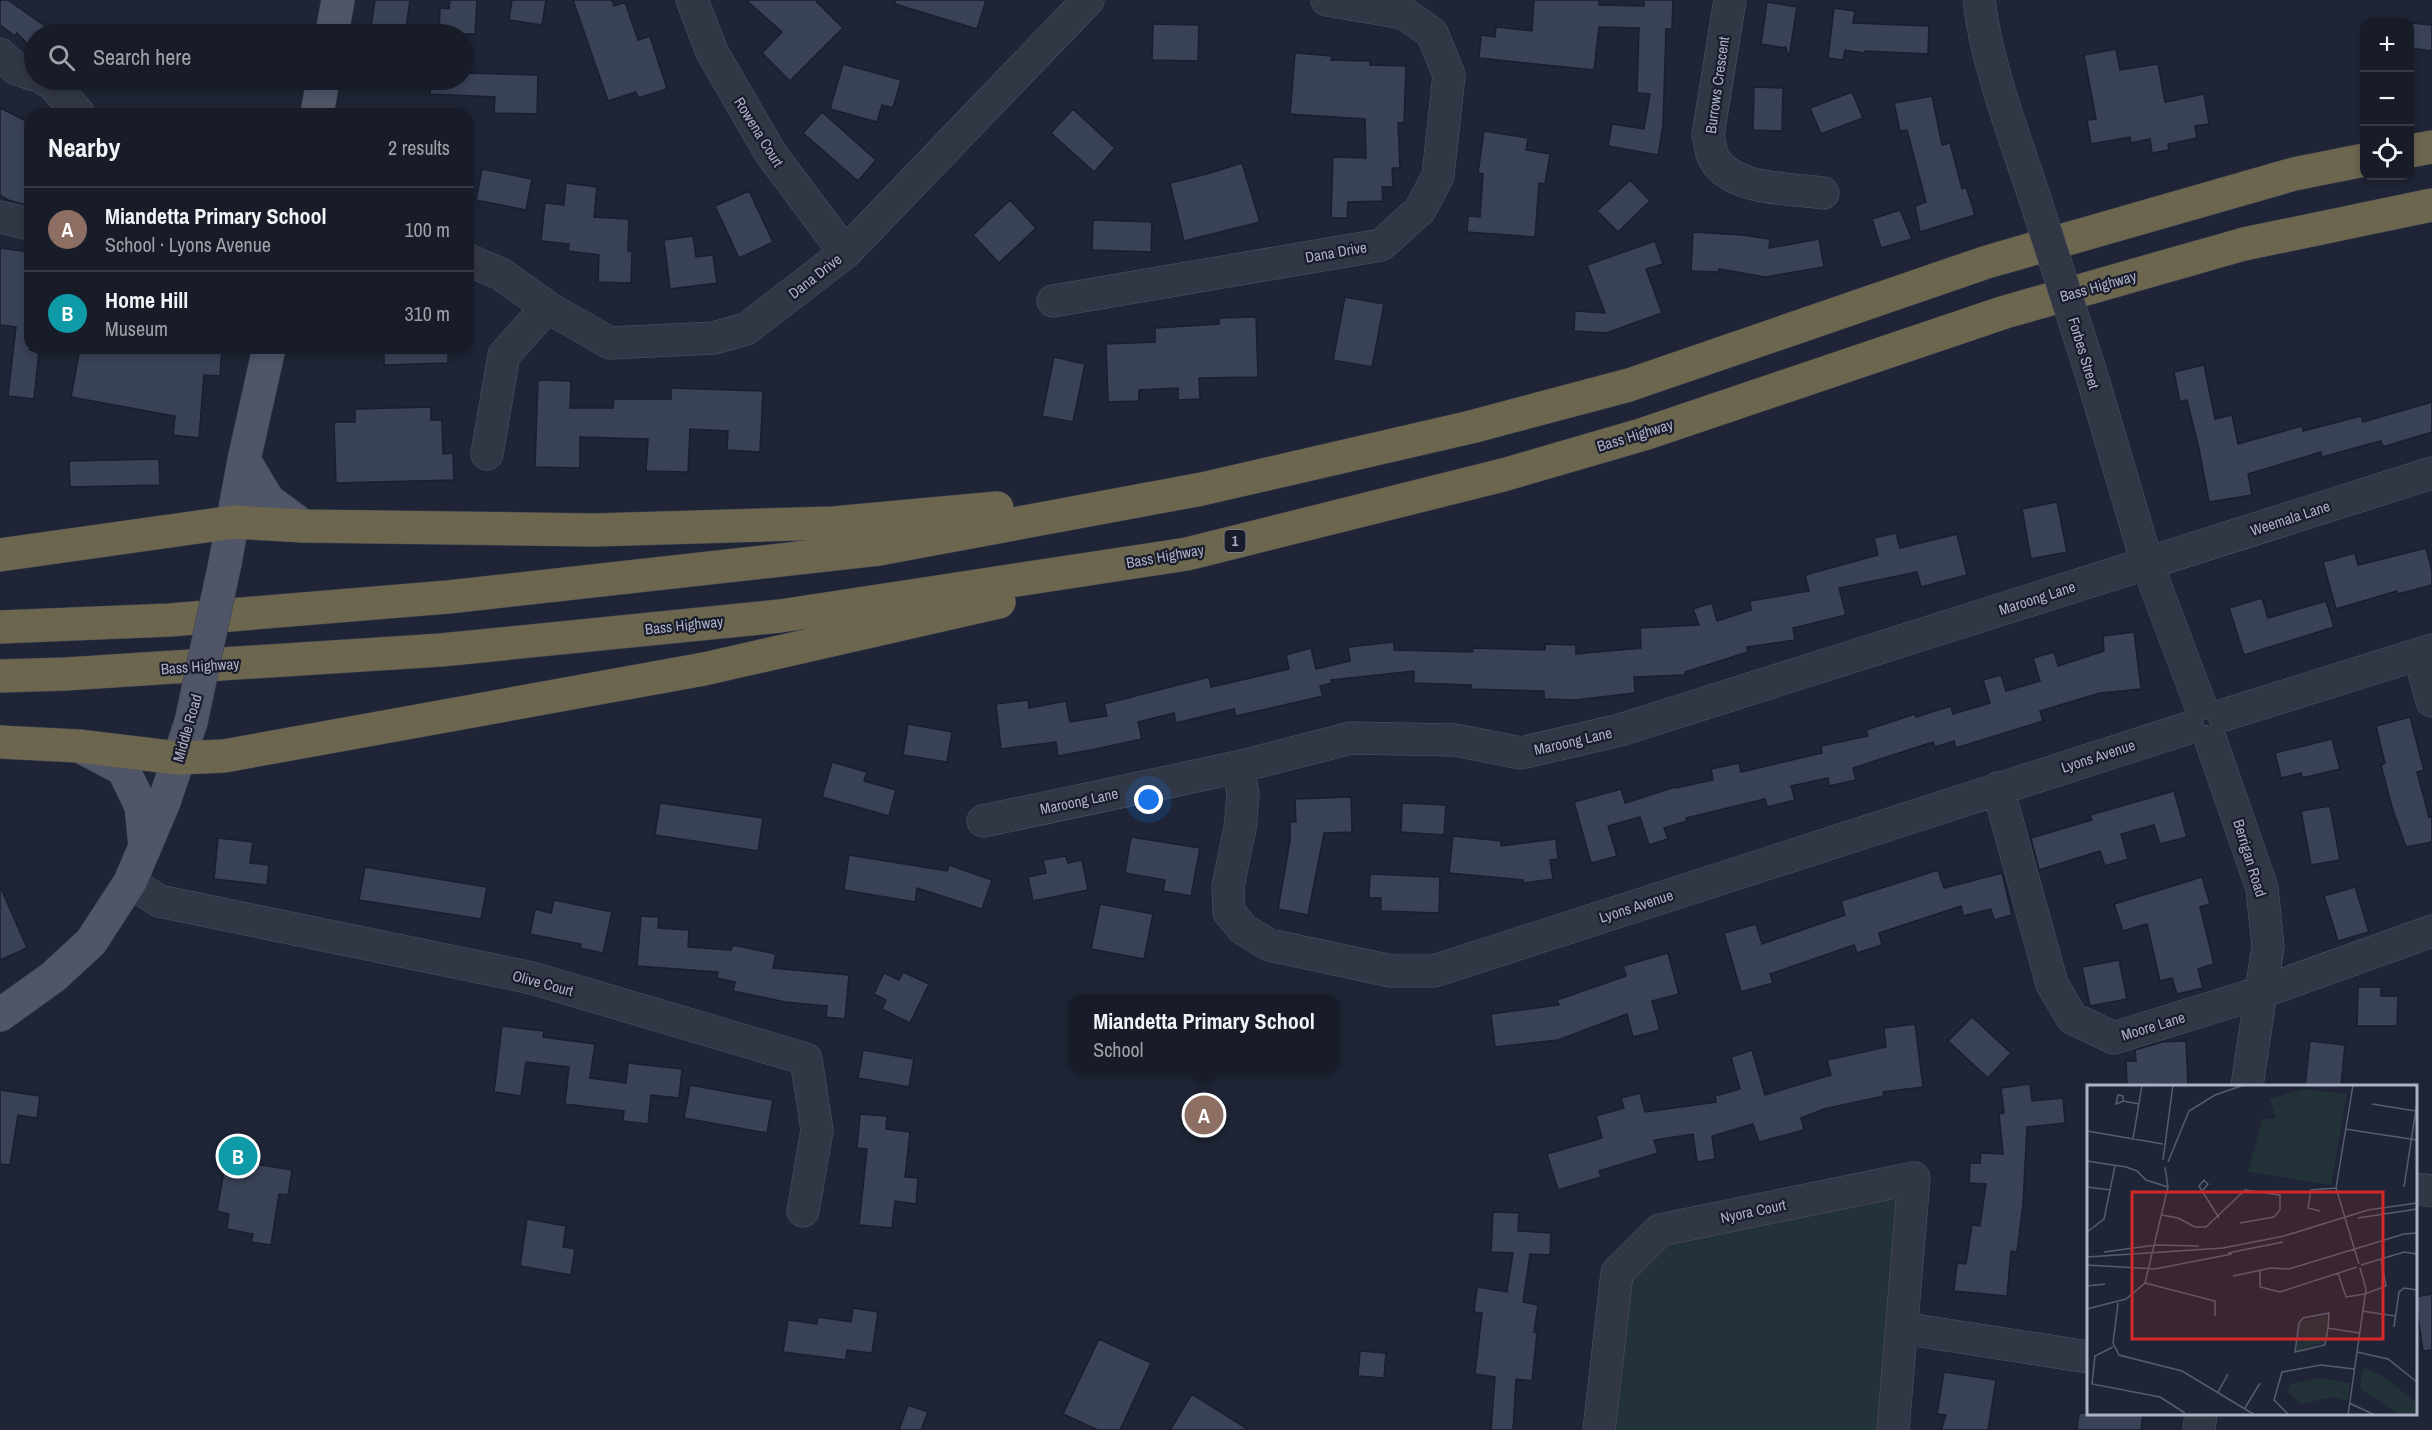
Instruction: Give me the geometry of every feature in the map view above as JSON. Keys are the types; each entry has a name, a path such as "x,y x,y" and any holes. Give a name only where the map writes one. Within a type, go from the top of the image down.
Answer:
{"highway":[{"path":"2414,150 2432,147"},
{"path":"0,627 170,620 448,597 879,549 1202,489 1471,427 1629,385 1987,262 2294,174 2360,161"},
{"name":"Bass Highway","path":"0,676 66,674 441,650 780,616 1187,554 1503,475 1644,434 2005,312 2233,247 2432,205"},
{"path":"0,555 234,522 303,526 594,530 833,523 1202,489"},
{"path":"0,742 78,746 178,758 224,756 693,671 979,607 1187,554"}],"main road":[{"path":"334,24 338,0"},
{"path":"317,108 321,90"},
{"name":"Middle Road","path":"0,1015 53,977 91,942 130,882 145,848 190,722 268,354"},
{"path":"244,460 268,500 303,526"},
{"path":"78,746 123,769 141,806 145,848"}],"street":[{"name":"Rowena Court","path":"692,0 712,52 771,154 844,253"},
{"name":"Dana Drive","path":"474,263 501,274 547,307 610,343 714,338 746,329 844,253 1088,0"},
{"name":"Dana Drive","path":"1053,302 1381,244 1420,210 1438,176 1449,75 1432,33 1403,13 1327,0"},
{"name":"Burrows Crescent","path":"1730,0 1708,135 1712,155 1725,171 1744,183 1823,193"},
{"name":"Forbes Street","path":"1979,0 1988,45 2091,373 2147,563 2206,722"},
{"path":"0,54 15,68 24,71"},
{"path":"58,90 75,108"},
{"path":"0,218 24,223"},
{"path":"487,454 504,356 547,307"},
{"name":"Weemala Lane","path":"2147,563 2432,473"},
{"name":"Maroong Lane","path":"983,821 1238,767 1351,738 1455,740 1521,753 1620,730 2147,563"},
{"path":"2425,652 2432,701"},
{"name":"Lyons Avenue","path":"1238,767 1243,794 1240,828 1228,886 1229,912 1243,929 1269,945 1391,971 1434,971 2425,652"},
{"name":"Berrigan Road","path":"2206,722 2262,888 2268,946 2247,1085"},
{"name":"Moore Lane","path":"1998,788 2052,984 2072,1018 2114,1038 2262,992 2432,931"},
{"name":"Olive Court","path":"130,882 159,901 532,978 806,1059 817,1130 803,1211"},
{"name":"Nyora Court","path":"1599,1430 1617,1273 1660,1230 1914,1178 1893,1430"},
{"path":"2417,1189 2432,1191"},
{"path":"1902,1328 2087,1357"},
{"path":"2199,1430 2201,1415"}],"shaded area":[{"path":"1904,1190 1887,1430 1607,1430 1625,1278 1666,1236"}],"building":[{"path":"0,0 8,0 42,24 24,24 24,40 17,33 15,36 0,25"},
{"path":"375,0 410,0 406,24 371,24"},
{"path":"450,0 477,0 475,34 474,24 439,24 440,8 449,9"},
{"path":"512,0 546,0 542,25 509,20"},
{"path":"573,0 612,0 614,6 625,2 638,40 650,36 667,89 638,98 636,92 608,101"},
{"path":"746,0 815,0 843,28 790,81 762,53 782,32"},
{"path":"895,0 986,0 977,29 895,4"},
{"path":"1534,0 1599,0 1599,5 1644,6 1644,0 1673,0 1672,29 1666,29 1663,125 1658,155 1608,146 1612,124 1644,129 1650,94 1637,93 1639,28 1599,27 1594,70 1479,58 1481,35 1495,37 1496,27 1532,31"},
{"path":"1767,2 1797,7 1789,57 1785,46 1785,48 1761,44"},
{"path":"1834,8 1855,11 1853,23 1929,26 1928,54 1865,51 1865,53 1845,50 1843,60 1828,58"},
{"path":"2414,23 2432,25 2432,51 2414,49"},
{"path":"1153,24 1199,25 1198,61 1152,60"},
{"path":"2116,49 2120,70 2158,64 2165,102 2204,94 2209,124 2195,126 2197,138 2168,144 2169,150 2152,153 2150,139 2131,143 2130,137 2091,144 2087,120 2096,119 2084,55"},
{"path":"1295,53 1332,56 1331,60 1370,61 1370,65 1406,66 1404,123 1398,123 1400,168 1392,168 1393,187 1382,187 1383,201 1348,202 1347,218 1331,218 1333,157 1366,158 1365,119 1290,114"},
{"path":"843,64 901,80 893,108 882,105 877,122 830,109"},
{"path":"474,73 538,75 537,114 494,113 495,97 430,94 430,90 474,90"},
{"path":"1754,87 1783,88 1782,131 1753,130"},
{"path":"1852,92 1863,118 1821,134 1810,108"},
{"path":"1932,96 1942,145 1950,143 1962,189 1966,187 1975,215 1920,232 1915,206 1926,202 1907,130 1900,131 1894,103"},
{"path":"0,108 24,120 24,204 0,195"},
{"path":"1073,109 1115,148 1094,172 1051,133"},
{"path":"822,112 876,160 858,181 803,133"},
{"path":"1484,131 1528,138 1526,150 1550,154 1545,184 1539,183 1535,237 1467,232 1468,216 1480,217 1483,174 1478,173"},
{"path":"1242,163 1260,222 1184,241 1170,183"},
{"path":"482,169 532,179 526,210 476,200"},
{"path":"1630,180 1650,201 1618,232 1597,211"},
{"path":"566,183 597,187 594,217 629,219 628,251 632,251 631,283 598,282 599,255 568,251 569,244 541,241 545,203 564,205"},
{"path":"749,191 773,242 739,258 715,206"},
{"path":"1010,200 1036,228 999,263 973,235"},
{"path":"1900,210 1912,239 1881,248 1872,219"},
{"path":"1093,220 1152,222 1151,252 1092,250"},
{"path":"1693,232 1770,239 1769,248 1819,239 1824,267 1765,277 1719,269 1719,272 1691,271"},
{"path":"693,236 696,257 713,255 717,283 670,289 664,240"},
{"path":"1655,241 1663,264 1646,269 1662,313 1606,333 1574,331 1575,311 1605,313 1587,265"},
{"path":"0,248 24,251 24,354 39,354 34,399 8,396 16,327 0,325"},
{"path":"1345,297 1384,304 1372,367 1333,360"},
{"path":"1256,317 1258,377 1199,378 1200,399 1178,400 1178,388 1139,390 1139,401 1108,402 1106,344 1155,342 1155,328 1219,324 1219,318"},
{"path":"79,354 222,354 220,376 204,375 199,438 173,435 175,416 71,397"},
{"path":"384,354 448,354 448,363 384,365"},
{"path":"1054,357 1085,364 1073,422 1042,416"},
{"path":"2204,365 2215,419 2232,415 2238,444 2302,426 2303,431 2361,416 2363,422 2432,402 2432,432 2383,447 2381,441 2322,457 2321,452 2248,474 2252,495 2209,502 2187,400 2180,402 2174,372"},
{"path":"538,380 571,381 570,408 613,408 614,399 671,399 671,388 763,391 760,452 727,450 728,431 690,429 688,472 646,471 648,439 580,437 580,468 535,467"},
{"path":"431,407 431,420 442,420 443,454 453,453 454,480 336,483 334,422 355,422 355,409"},
{"path":"159,459 160,485 70,487 69,461"},
{"path":"2057,502 2067,552 2031,559 2022,509"},
{"path":"1896,533 1900,548 1957,534 1967,575 1921,587 1917,572 1839,588 1846,615 1793,628 1795,640 1747,647 1748,652 1685,672 1685,675 1634,677 1635,693 1575,700 1544,699 1544,691 1471,689 1471,685 1414,683 1414,671 1331,680 1332,683 1320,686 1323,696 1236,716 1234,709 1176,723 1174,713 1138,722 1142,739 1096,749 1058,756 1056,742 1001,749 996,704 1028,700 1029,708 1066,701 1070,722 1107,716 1104,704 1209,677 1211,687 1289,669 1286,655 1311,648 1316,669 1350,661 1348,647 1394,642 1394,650 1472,652 1473,648 1545,650 1545,644 1576,645 1576,654 1641,648 1640,628 1699,625 1693,609 1712,603 1717,621 1751,610 1750,601 1809,591 1805,575 1878,555 1874,538"},
{"path":"2426,548 2432,571 2432,585 2398,594 2397,591 2336,609 2323,562 2355,553 2358,565"},
{"path":"2262,598 2268,618 2326,601 2334,627 2244,655 2229,608"},
{"path":"2134,632 2141,689 2100,693 2040,711 2043,721 1956,748 1954,741 1935,747 1933,742 1853,768 1856,780 1829,786 1828,778 1791,786 1795,800 1767,807 1765,799 1686,818 1687,821 1664,828 1668,839 1649,845 1640,817 1608,826 1617,856 1591,863 1574,802 1621,789 1625,803 1675,787 1713,780 1711,769 1739,763 1741,772 1822,753 1821,746 1868,736 1866,730 1915,714 1916,717 1951,706 1953,714 1990,703 1983,680 2001,675 2006,691 2040,681 2033,658 2054,652 2058,666 2104,651 2103,636"},
{"path":"2410,717 2424,770 2417,772 2429,817 2432,816 2432,842 2406,847 2381,765 2385,763 2376,726"},
{"path":"908,724 952,732 947,762 903,755"},
{"path":"2332,739 2340,769 2302,778 2301,773 2281,778 2275,753"},
{"path":"832,762 867,772 864,781 896,790 889,816 822,797"},
{"path":"2174,791 2187,837 2160,844 2154,825 2121,834 2128,859 2105,866 2100,851 2039,870 2031,838 2092,820 2090,815"},
{"path":"1351,797 1352,832 1324,833 1308,915 1278,909 1290,841 1290,822 1296,822 1295,799"},
{"path":"660,803 763,818 758,851 655,835"},
{"path":"1402,803 1446,805 1444,835 1401,832"},
{"path":"2330,806 2340,860 2311,865 2301,811"},
{"path":"1453,836 1501,841 1501,846 1556,839 1558,859 1550,860 1553,879 1524,883 1523,880 1449,873"},
{"path":"1131,837 1200,848 1191,896 1163,891 1165,880 1125,873"},
{"path":"218,838 253,842 250,863 269,865 267,885 214,879"},
{"path":"849,855 947,871 949,865 992,880 982,909 917,888 915,902 844,890"},
{"path":"1066,856 1068,863 1082,860 1088,890 1033,901 1028,877 1046,873 1043,860"},
{"path":"365,867 487,887 481,919 359,900"},
{"path":"1938,870 1944,888 2002,873 2012,915 1994,920 1991,909 1963,916 1961,906 1879,933 1882,945 1857,953 1854,945 1770,974 1773,983 1741,992 1724,933 1756,924 1762,944 1845,915 1841,901"},
{"path":"1370,874 1440,877 1439,913 1381,911 1381,898 1369,898"},
{"path":"2202,877 2210,904 2200,907 2214,964 2198,969 2203,988 2177,994 2172,978 2160,981 2147,924 2123,931 2114,904"},
{"path":"0,886 27,948 0,960"},
{"path":"2355,887 2369,932 2338,941 2324,896"},
{"path":"554,900 612,912 603,953 580,948 581,944 530,934 535,909 551,913"},
{"path":"1100,904 1153,914 1144,959 1091,949"},
{"path":"641,916 659,917 658,928 689,930 688,947 731,950 733,945 776,954 773,968 849,975 845,1019 826,1017 827,1006 785,1002 733,991 735,982 717,978 718,972 637,966"},
{"path":"1668,953 1679,994 1652,1001 1660,1030 1633,1037 1627,1014 1558,1040 1495,1047 1491,1014 1559,1005 1557,1000 1626,976 1623,966"},
{"path":"2119,960 2127,999 2090,1006 2082,967"},
{"path":"903,972 929,984 910,1023 882,1009 886,1000 874,994 884,973 899,980"},
{"path":"2358,987 2381,987 2381,996 2398,996 2397,1026 2357,1026"},
{"path":"1972,1017 2011,1053 1988,1078 1948,1041"},
{"path":"1915,1024 1923,1087 1883,1092 1884,1096 1824,1109 1801,1118 1804,1130 1759,1142 1753,1124 1712,1136 1715,1159 1697,1162 1693,1134 1654,1140 1658,1153 1599,1171 1601,1177 1558,1190 1547,1154 1602,1138 1596,1116 1624,1108 1621,1098 1640,1093 1645,1112 1716,1102 1715,1096 1740,1089 1731,1057 1752,1050 1765,1095 1831,1075 1827,1060 1886,1047 1884,1028"},
{"path":"502,1026 544,1031 543,1037 595,1044 590,1078 626,1083 628,1063 682,1069 679,1098 651,1095 648,1124 623,1121 624,1111 565,1104 569,1067 526,1062 521,1096 494,1092"},
{"path":"2186,1041 2188,1085 2127,1085 2126,1061 2136,1061 2135,1050 2162,1042"},
{"path":"2310,1041 2345,1045 2341,1085 2305,1085"},
{"path":"863,1050 914,1059 909,1087 858,1078"},
{"path":"2030,1084 2032,1101 2063,1098 2065,1123 2027,1127 2023,1204 2017,1252 2011,1251 2007,1296 1954,1291 1957,1263 1966,1264 1972,1225 1980,1226 1986,1184 1969,1183 1970,1163 1980,1163 1981,1153 2003,1154 1999,1114 2004,1113 2001,1088"},
{"path":"690,1085 773,1100 767,1133 684,1118"},
{"path":"0,1090 40,1096 37,1118 18,1115 10,1165 0,1164"},
{"path":"860,1114 887,1116 886,1129 910,1132 905,1177 918,1178 916,1204 895,1201 892,1228 859,1225 867,1149 857,1148"},
{"path":"226,1159 292,1170 288,1195 279,1194 271,1245 251,1242 253,1234 227,1229 229,1214 217,1211"},
{"path":"1493,1212 1519,1213 1518,1231 1551,1233 1550,1255 1530,1254 1523,1302 1538,1305 1534,1332 1537,1333 1532,1381 1516,1379 1513,1430 1491,1430 1495,1377 1475,1374 1482,1313 1474,1312 1477,1287 1507,1292 1513,1253 1491,1252"},
{"path":"527,1219 566,1226 563,1247 575,1249 571,1275 520,1266"},
{"path":"2432,1294 2432,1350 2423,1351 2417,1297"},
{"path":"853,1308 878,1312 872,1353 847,1350 846,1360 783,1352 788,1320 817,1324 818,1317 851,1322"},
{"path":"1099,1339 1151,1363 1120,1430 1098,1430 1063,1414"},
{"path":"1360,1351 1386,1353 1384,1378 1358,1376"},
{"path":"1944,1372 1996,1380 1988,1430 1941,1430 1946,1415 1937,1414"},
{"path":"1192,1394 1249,1430 1170,1430"},
{"path":"908,1405 928,1412 921,1430 899,1430"},
{"path":"2079,1413 2143,1415 2141,1430 2077,1430"}],"place":[{"name":"Miandetta Primary School","path":"1204,1115"},
{"name":"Home Hill","path":"238,1156"}]}
